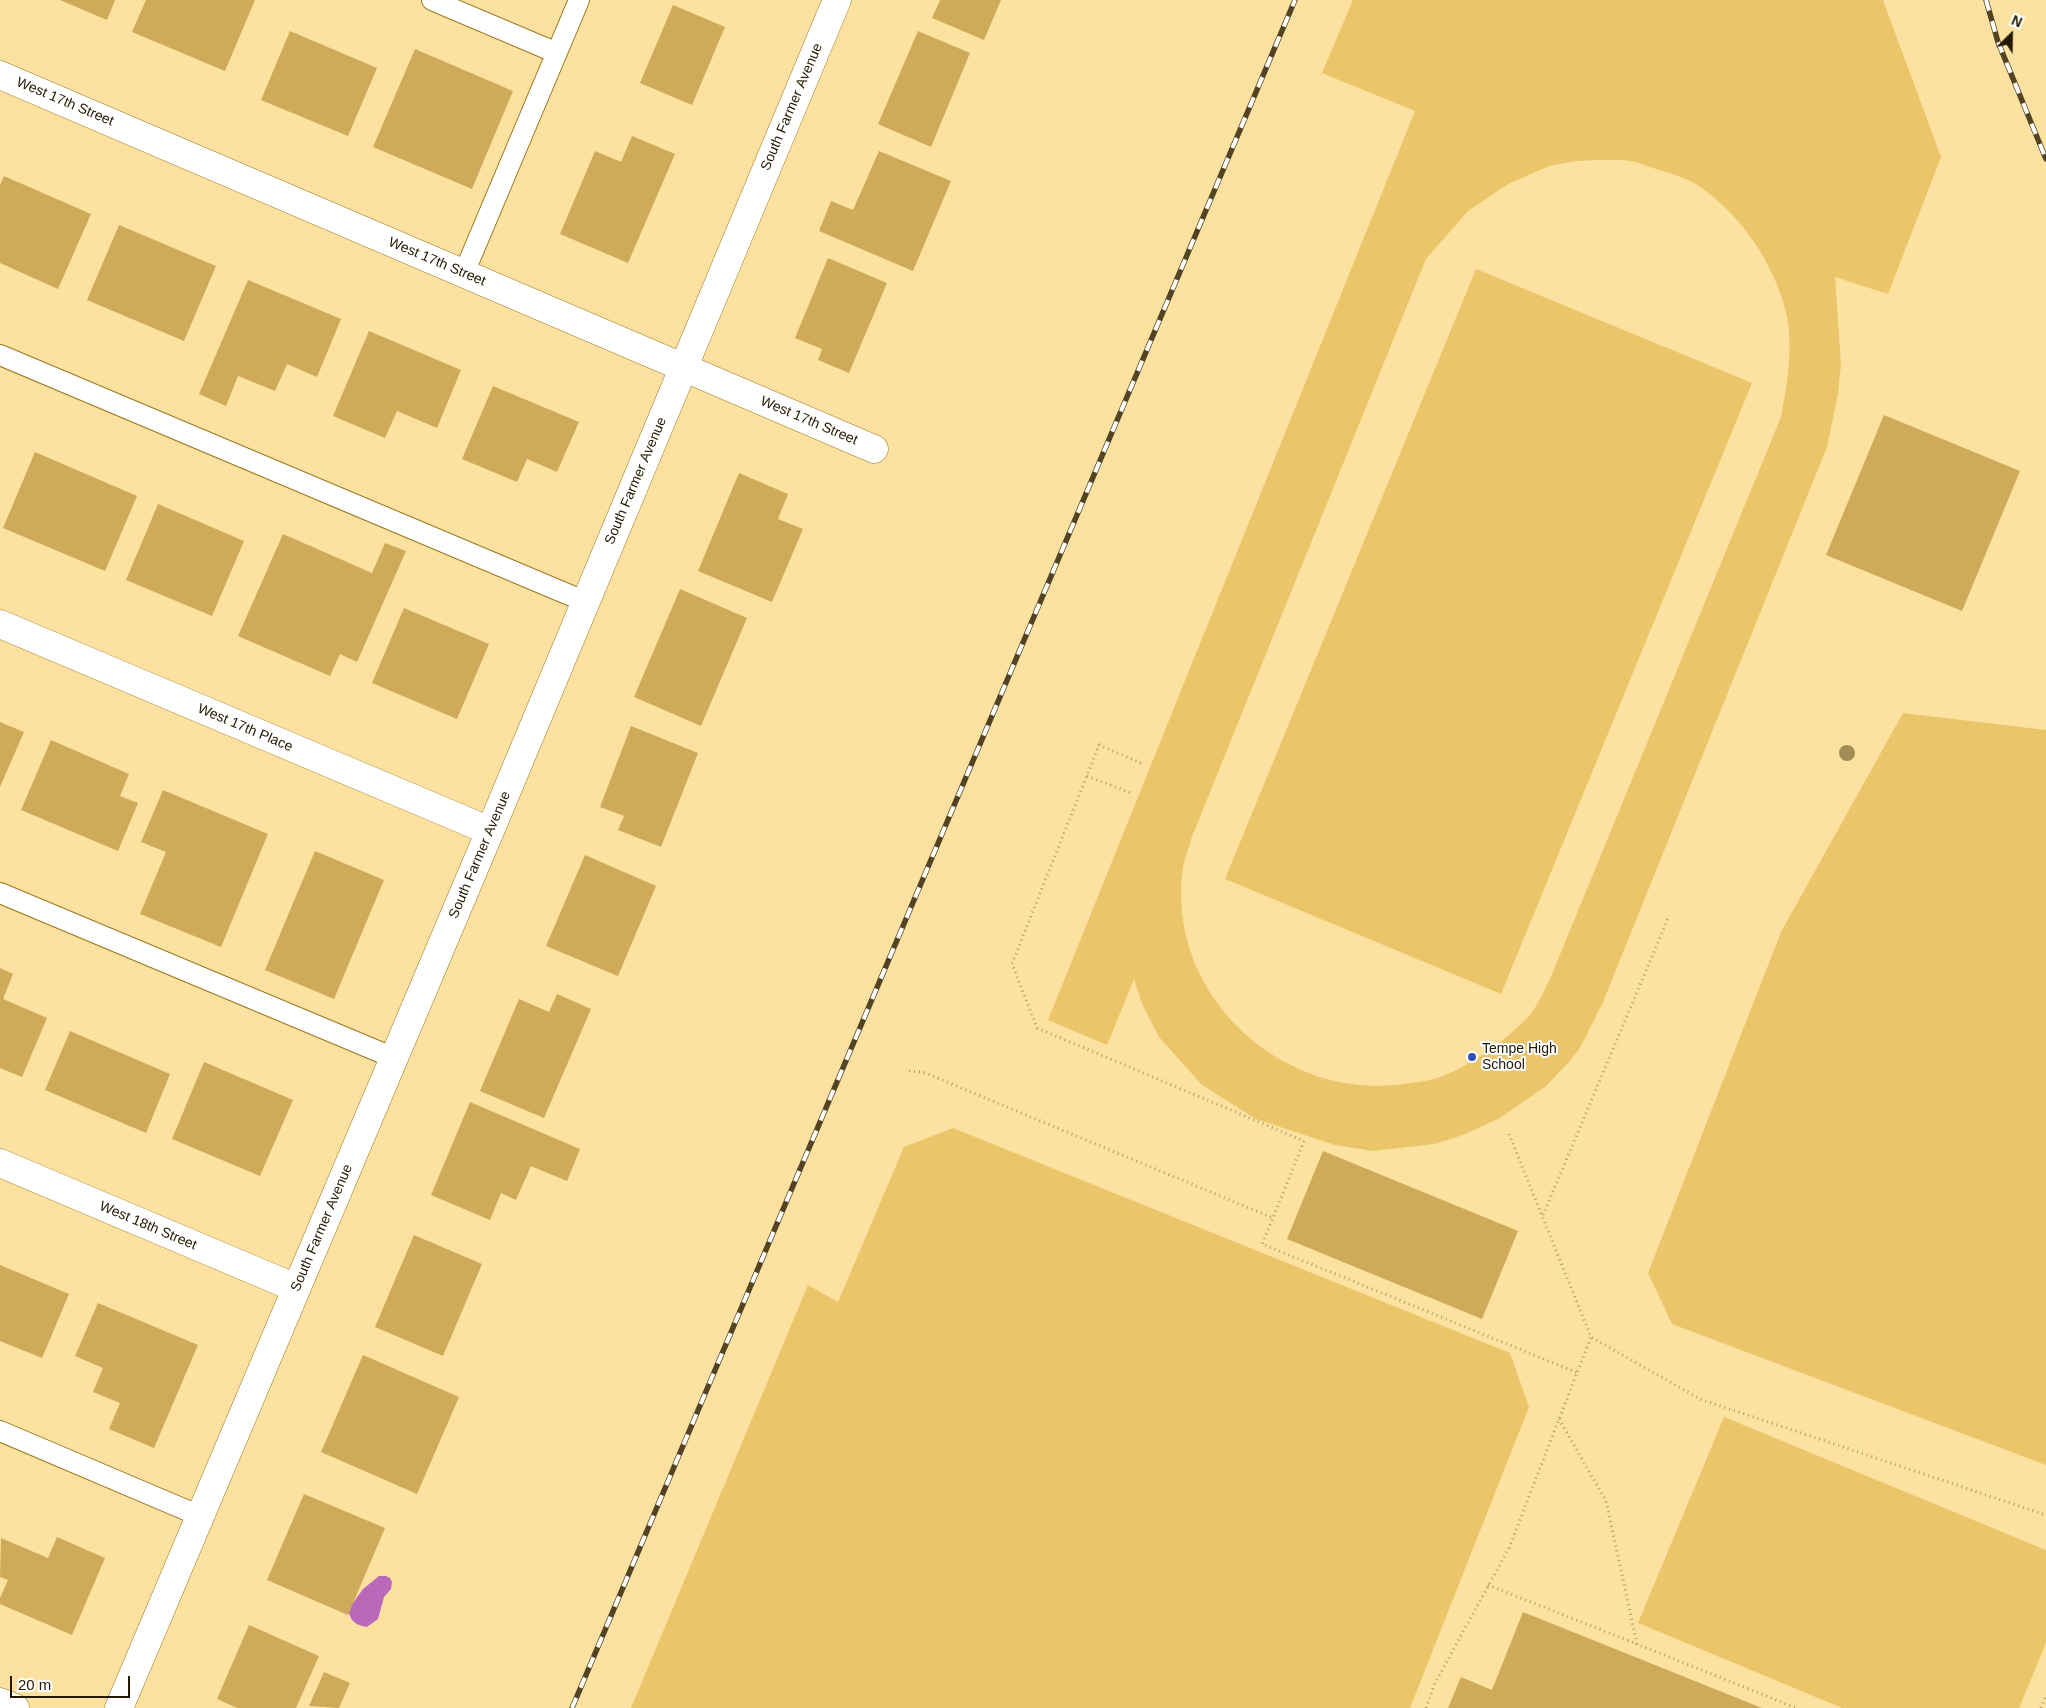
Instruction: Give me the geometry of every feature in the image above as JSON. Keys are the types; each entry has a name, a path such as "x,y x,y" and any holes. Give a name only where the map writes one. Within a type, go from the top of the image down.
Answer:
{"street":[{"name":"South Farmer Avenue","path":"119,1708 490,831 837,0"},
{"name":"West 17th Street","path":"0,75 874,449"},
{"name":"West 17th Place","path":"0,624 490,831"},
{"name":"West 18th Street","path":"0,1163 296,1288"},
{"path":"0,1702 15,1708"}],"lane":[{"path":"432,0 556,53"},
{"path":"464,273 579,0"},
{"path":"0,355 586,602"},
{"path":"0,893 394,1058"},
{"path":"0,1431 200,1516"}],"path":[{"path":"1142,763 1099,745 1012,964 1037,1028 1304,1141 1262,1244 1578,1373"},
{"path":"1087,776 1130,793"},
{"path":"1542,1216 1669,916"},
{"path":"909,1071 923,1072 1273,1218"},
{"path":"1509,1134 1591,1337 1700,1399 2046,1515"},
{"path":"1426,1708 1435,1683 1509,1548 1591,1337"},
{"path":"1560,1419 1606,1501 1636,1644"},
{"path":"1488,1585 1796,1708"},
{"path":"2042,1708 2046,1696"}],"shaded area":[{"path":"1353,0 1883,0 1941,157 1888,294 1835,277 1841,365 1838,394 1827,447 1603,1002 1580,1048 1546,1086 1500,1118 1463,1135 1434,1144 1373,1151 1335,1145 1256,1119 1202,1085 1159,1037 1142,1004 1134,979 1107,1045 1048,1020 1415,111 1322,73","holes":["1576,161 1634,162 1694,183 1729,211 1754,242 1773,276 1786,312 1790,351 1781,417 1550,979 1534,1010 1518,1027 1488,1051 1466,1065 1438,1078 1403,1084 1357,1085 1314,1075 1275,1056 1240,1029 1212,996 1192,957 1182,914 1184,861 1191,839 1426,259 1468,211 1508,184 1549,166"]},
{"path":"1476,269 1752,383 1501,994 1225,879"},
{"path":"1903,713 2046,730 2046,1465 1672,1324 1648,1273 1781,932"},
{"path":"953,1128 1510,1353 1529,1407 1410,1708 631,1708 808,1285 838,1302 904,1147"},
{"path":"1724,1417 2046,1550 2046,1643 2019,1708 1842,1708 1638,1623"},
{"path":"379,1576 390,1578 392,1582 391,1589 384,1597 378,1619 367,1627 360,1625 352,1620 348,1610 363,1589"}],"building":[{"path":"60,0 115,0 107,20"},
{"path":"146,0 255,0 225,71 132,32"},
{"path":"940,0 1001,0 984,40 932,18"},
{"path":"673,5 725,27 692,105 640,83"},
{"path":"290,31 377,68 348,136 261,100"},
{"path":"918,31 970,53 931,147 878,124"},
{"path":"415,49 513,91 472,189 373,147"},
{"path":"632,136 675,154 628,263 560,234 595,151 621,162"},
{"path":"879,151 951,181 913,271 819,231 831,201 853,210"},
{"path":"4,176 91,214 58,289 0,263 0,185"},
{"path":"119,225 216,266 184,341 87,300"},
{"path":"828,258 887,283 849,373 818,360 822,349 795,338"},
{"path":"248,280 341,319 317,377 287,364 275,391 238,376 226,406 199,394"},
{"path":"369,331 461,370 437,428 397,411 385,438 333,416"},
{"path":"493,386 579,422 557,472 527,459 517,482 462,459"},
{"path":"1884,415 2020,471 1962,611 1826,555"},
{"path":"35,452 137,496 105,571 3,528"},
{"path":"739,473 788,494 778,519 803,529 772,602 698,571"},
{"path":"158,504 244,541 212,616 126,580"},
{"path":"283,534 372,573 385,543 406,551 357,662 340,654 330,676 238,636"},
{"path":"680,589 747,618 701,726 634,697"},
{"path":"404,608 489,644 457,719 372,683"},
{"path":"0,722 24,732 0,787"},
{"path":"631,726 698,753 661,847 618,830 624,816 600,807"},
{"path":"51,740 129,774 120,796 138,803 118,851 21,810"},
{"path":"163,790 268,834 221,947 140,914 166,852 141,842"},
{"path":"315,851 384,880 334,999 265,970"},
{"path":"585,855 656,886 618,976 546,946"},
{"path":"0,968 13,974 3,999 47,1018 22,1077 0,1068"},
{"path":"557,994 591,1009 544,1118 480,1091 519,999 549,1012"},
{"path":"70,1031 170,1074 146,1133 45,1090"},
{"path":"204,1062 293,1100 260,1176 172,1139"},
{"path":"470,1102 580,1149 567,1181 531,1166 516,1200 501,1193 490,1220 431,1195"},
{"path":"1323,1151 1518,1231 1482,1319 1287,1239"},
{"path":"414,1235 482,1264 443,1356 375,1327"},
{"path":"0,1265 69,1294 42,1358 0,1341"},
{"path":"98,1303 198,1345 154,1448 109,1429 120,1403 93,1392 103,1368 75,1356"},
{"path":"363,1355 459,1397 417,1494 321,1452"},
{"path":"304,1494 385,1528 348,1615 267,1580"},
{"path":"57,1537 105,1558 72,1635 0,1604 0,1598 8,1580 0,1577 1,1538 48,1558"},
{"path":"1523,1612 1762,1708 1448,1708 1461,1677 1492,1690"},
{"path":"249,1625 319,1656 296,1708 237,1708 217,1699"},
{"path":"324,1672 350,1683 339,1708 309,1706"}],"railway":[{"path":"572,1708 1295,0"},
{"path":"1986,0 1998,42 2046,159"}],"place":[{"name":"Tempe High School","path":"1472,1057"}]}
